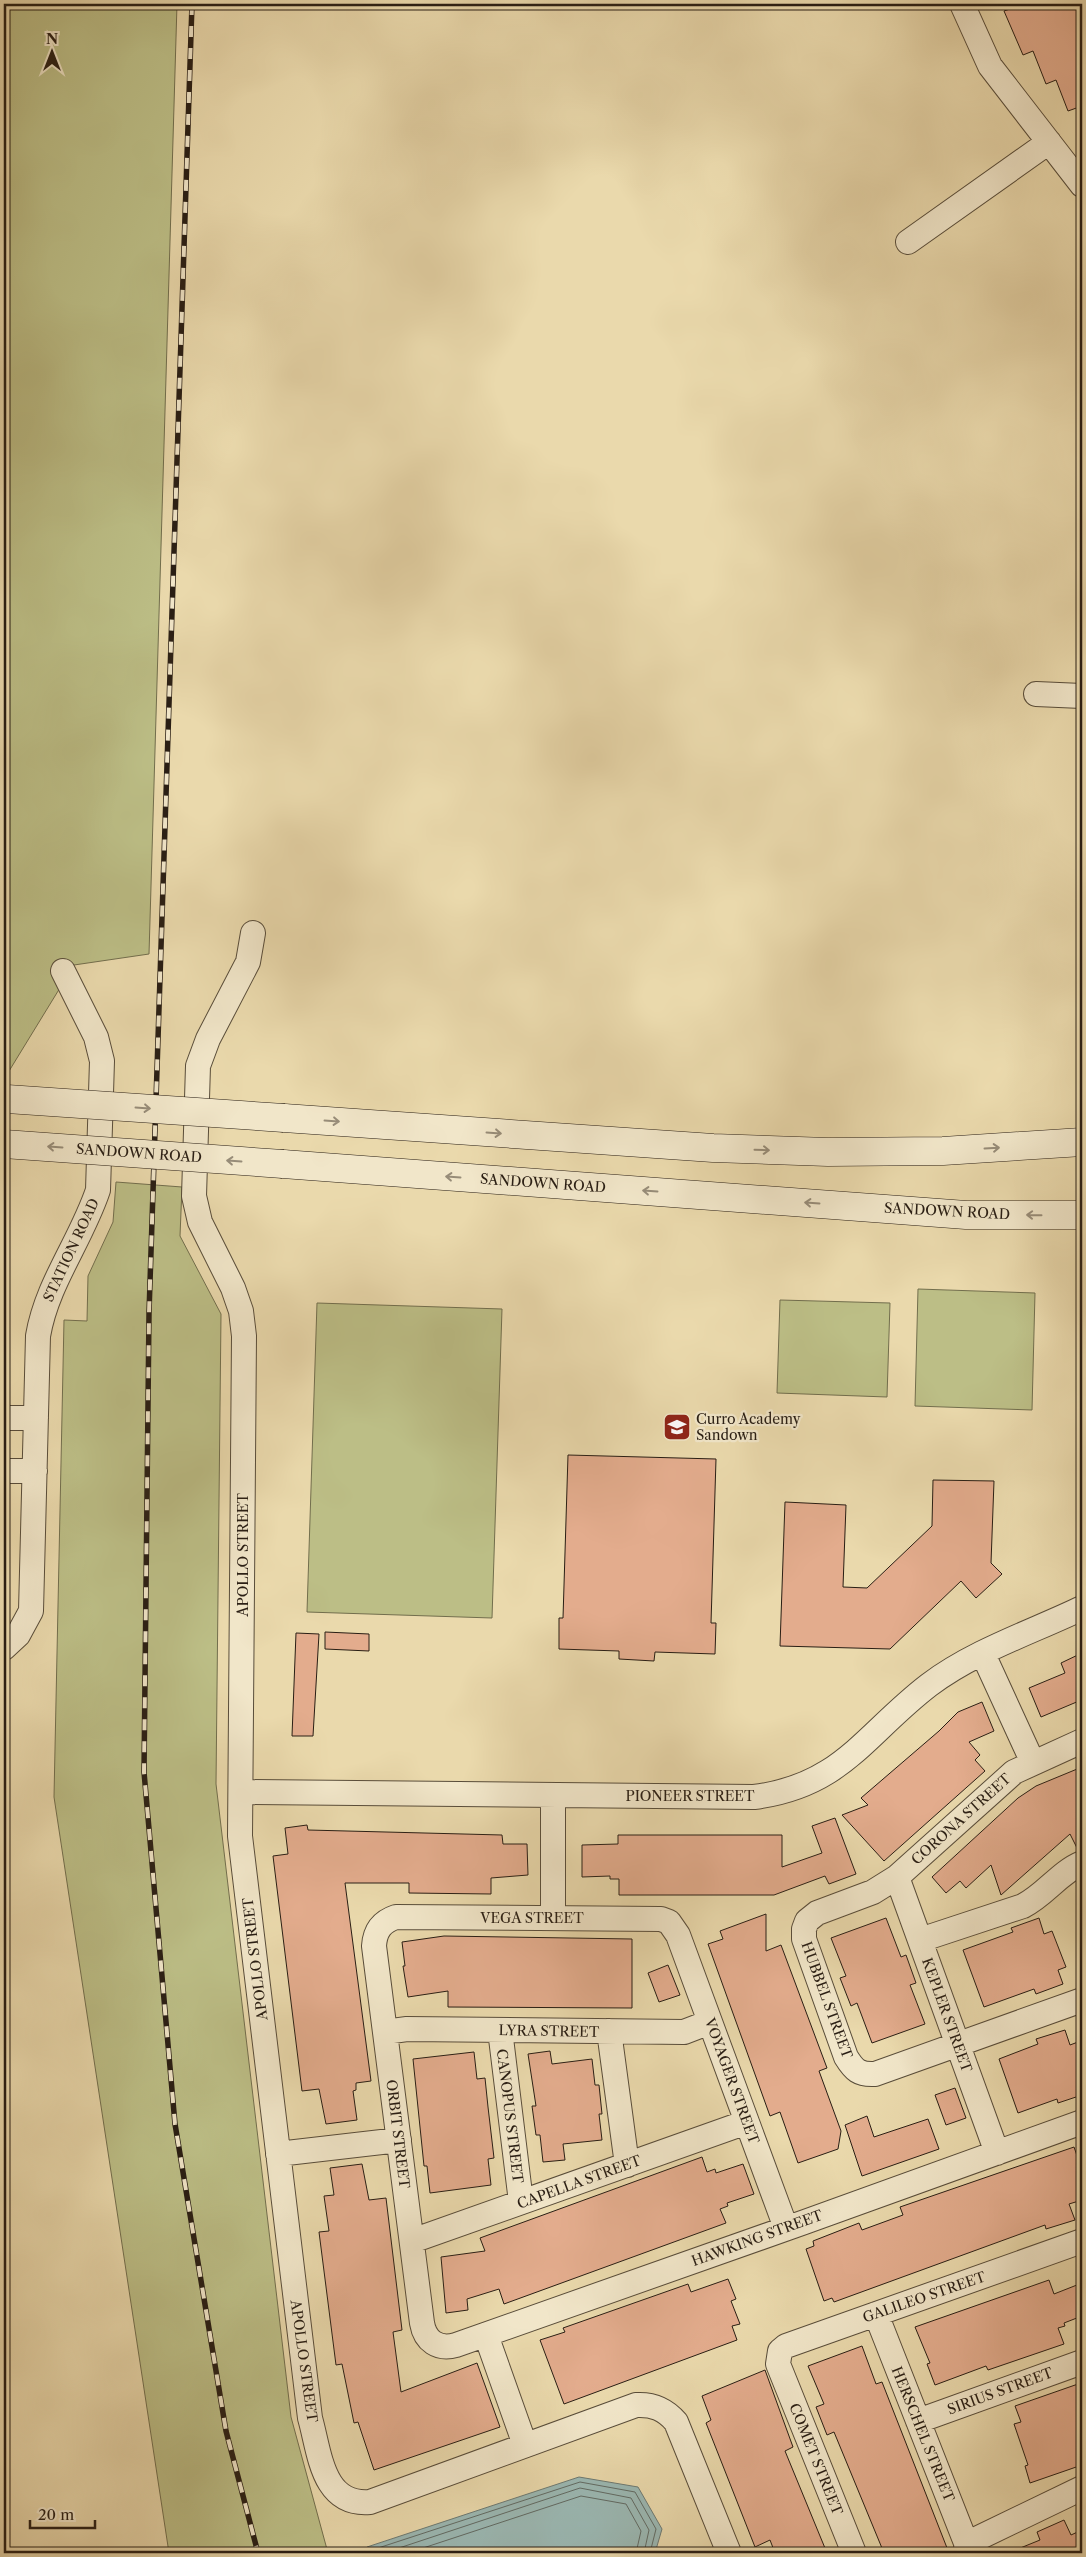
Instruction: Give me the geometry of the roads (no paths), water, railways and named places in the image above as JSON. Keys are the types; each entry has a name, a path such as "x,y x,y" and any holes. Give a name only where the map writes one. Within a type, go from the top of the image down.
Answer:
{"main road":[{"path":"5,1098 713,1148 818,1152 943,1151 1082,1142"},
{"name":"SANDOWN ROAD","path":"4,1144 966,1214 1082,1215"}],"street":[{"path":"962,4 990,66 1082,185"},
{"path":"908,242 1049,142"},
{"path":"1036,694 1082,696"},
{"name":"APOLLO STREET","path":"253,933 248,962 208,1039 198,1066 194,1196 200,1222 233,1288 241,1312 244,1336 242,1792 240,1836 310,2418 331,2487 342,2498 351,2501 370,2502 636,2406 646,2405 664,2410 680,2429 729,2553"},
{"name":"STATION ROAD","path":"4,1648 18,1636 31,1611 38,1336 42,1312 55,1279 93,1207 98,1190 102,1061 96,1038 63,971"},
{"path":"4,1418 36,1418"},
{"path":"4,1471 35,1471"},
{"name":"PIONEER STREET","path":"242,1792 754,1797 787,1791 818,1779 838,1766 930,1684 983,1654 1082,1608"},
{"path":"983,1654 1033,1763"},
{"name":"CORONA STREET","path":"898,1877 1014,1772 1082,1741"},
{"path":"553,1795 553,1918"},
{"path":"920,1940 1023,1906 1036,1899 1065,1874 1082,1863"},
{"name":"KEPLER STREET","path":"898,1877 997,2153"},
{"name":"HUBBEL STREET","path":"898,1877 873,1892 817,1913 807,1920 804,1929 804,1939 843,2048 852,2068 856,2072 867,2075 875,2074 958,2044"},
{"name":"VEGA STREET","path":"381,1925 396,1917 661,1919 674,1928 678,1935"},
{"name":"ORBIT STREET","path":"381,1925 377,1931 374,1946 423,2330 431,2342"},
{"name":"VOYAGER STREET","path":"678,1935 786,2228"},
{"path":"958,2044 1082,2000"},
{"name":"LYRA STREET","path":"385,2032 407,2029 684,2032 710,2022"},
{"name":"CANOPUS STREET","path":"500,2030 521,2202"},
{"path":"609,2031 627,2165"},
{"name":"CAPELLA STREET","path":"412,2241 747,2122"},
{"name":"HAWKING STREET","path":"431,2342 443,2347 450,2347 486,2335 1082,2122"},
{"path":"278,2154 399,2140"},
{"name":"GALILEO STREET","path":"778,2364 778,2355 786,2346 1082,2242"},
{"name":"HERSCHEL STREET","path":"876,2314 968,2548"},
{"path":"486,2335 524,2445"},
{"name":"SIRIUS STREET","path":"918,2420 1082,2362"},
{"name":"COMET STREET","path":"778,2364 854,2553"},
{"path":"968,2548 1082,2488"}],"water":[{"path":"579,2477 638,2487 662,2529 655,2553 365,2553 367,2547"}],"railway":[{"path":"192,4 149,1313 144,1772 175,2124 226,2431 258,2553"}],"place":[{"name":"Curro Academy Sandown","path":"677,1427"}]}
